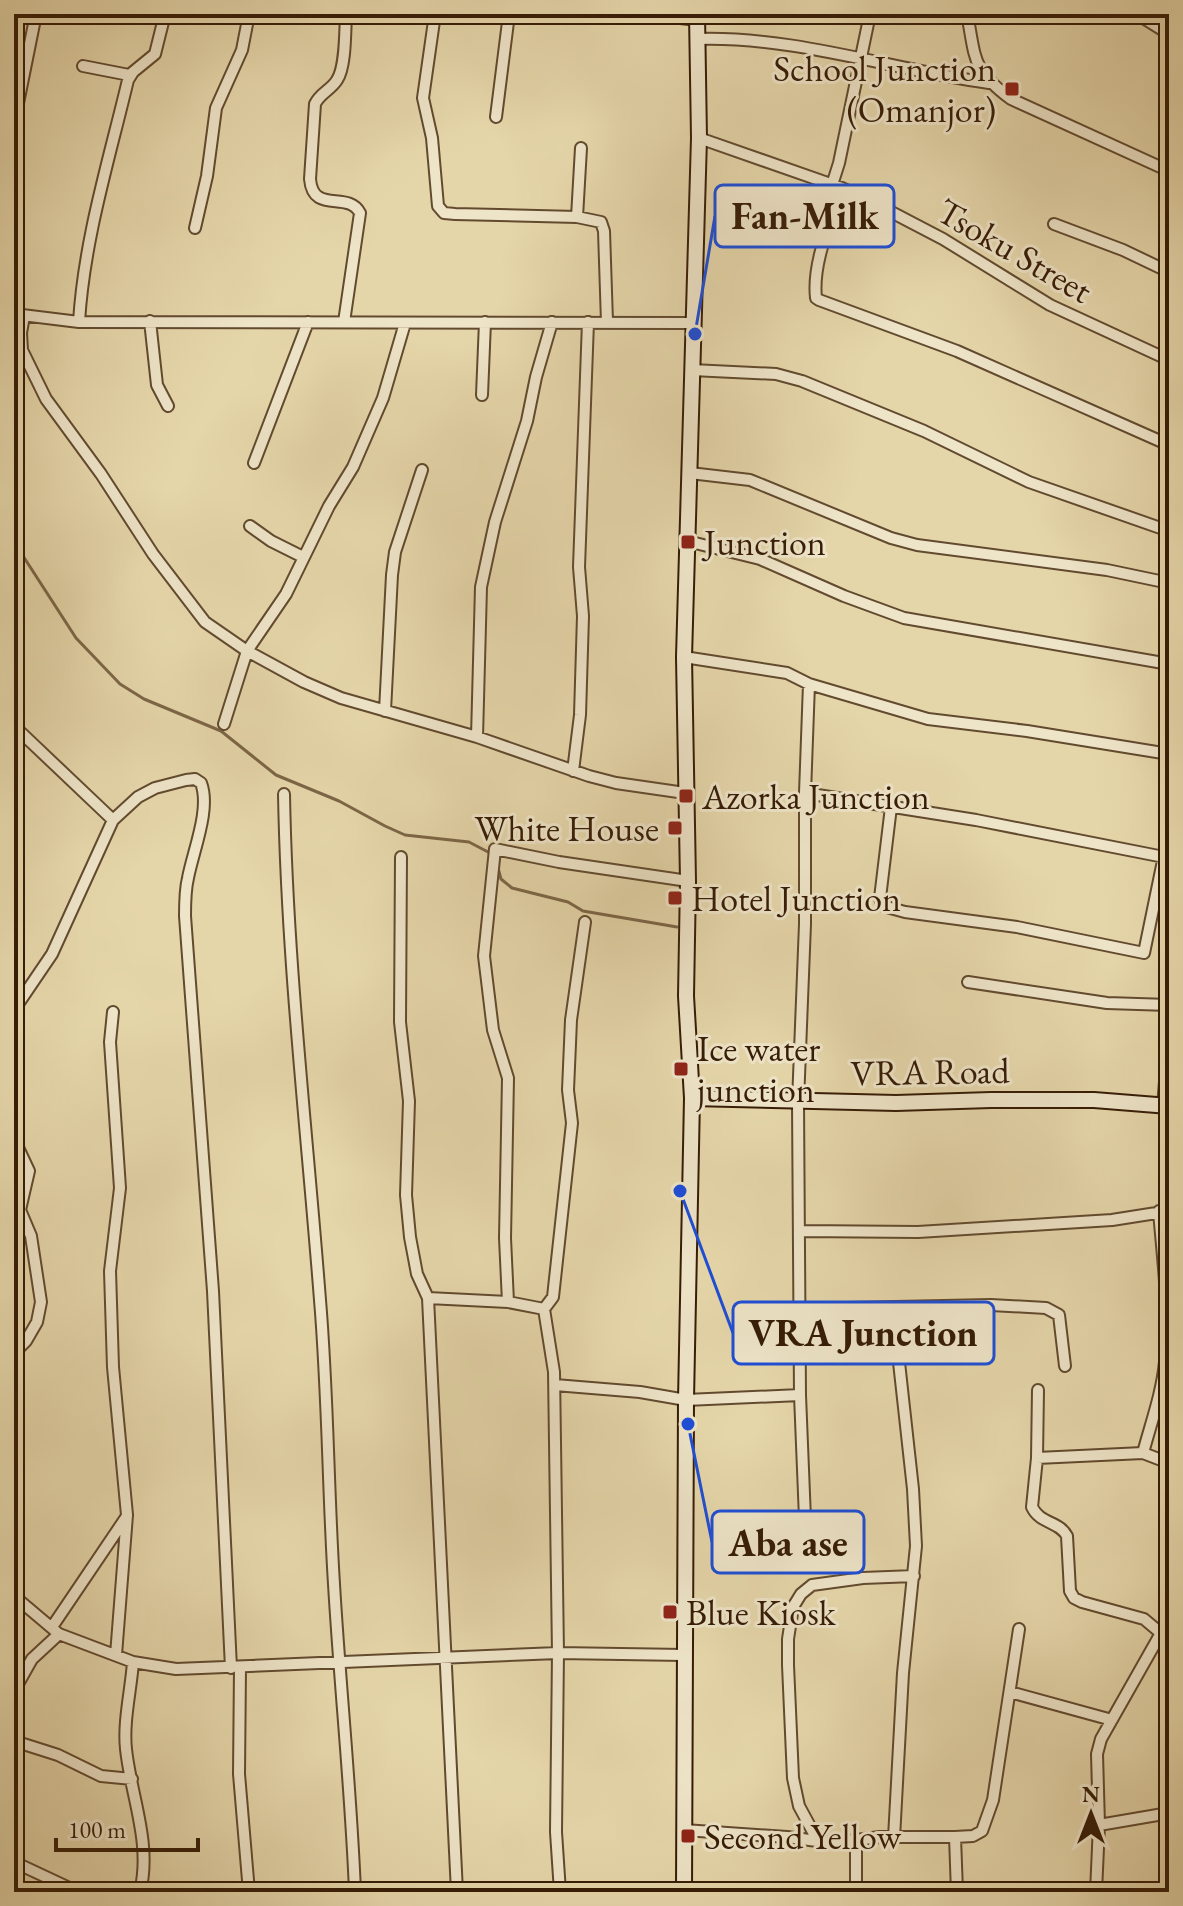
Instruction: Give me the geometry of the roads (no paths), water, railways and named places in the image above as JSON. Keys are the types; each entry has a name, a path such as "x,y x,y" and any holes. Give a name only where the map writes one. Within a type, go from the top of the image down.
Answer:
{"street":[{"path":"14,123 36,14"},
{"path":"79,322 81,289 93,224 129,75 155,54 165,14"},
{"path":"195,228 207,176 216,108 242,50 249,14"},
{"path":"344,322 360,213 357,207 350,204 315,196 310,189 310,179 315,104 341,74 346,14"},
{"path":"435,14 423,98 432,138 438,206 444,213 455,214 596,220 603,225 607,322"},
{"path":"496,117 509,14"},
{"path":"646,14 697,17 698,39 699,138 684,657 688,881 686,996 692,1098 686,1400 684,1892"},
{"path":"870,14 837,186 819,260 816,298 957,351 1169,445"},
{"path":"1137,14 1169,34"},
{"path":"968,15 976,59 989,83 1011,99 1169,171"},
{"path":"698,39 755,39 933,75 989,83"},
{"path":"83,66 129,75"},
{"name":"Tsoku Street","path":"699,138 837,186 943,239 1050,305 1169,360"},
{"path":"577,217 581,148"},
{"path":"1054,224 1123,250 1169,272"},
{"path":"685,793 616,783 477,737 341,698 247,651 205,622 153,554 101,474 46,399 22,350 19,315 79,322 694,323"},
{"path":"150,321 157,385 168,406"},
{"path":"254,463 308,322"},
{"path":"482,395 485,322"},
{"path":"477,737 481,587 495,522 527,421 552,322"},
{"path":"573,771 580,715 583,616 579,567 588,322"},
{"path":"224,724 247,651 286,594 358,455 383,398 405,323"},
{"path":"692,370 762,372 802,381 924,431 1029,482 1169,531"},
{"path":"385,711 392,575 399,540 422,470"},
{"path":"690,473 750,480 891,538 917,545 1107,570 1169,583"},
{"path":"250,526 303,557"},
{"path":"687,541 760,559 904,618 1169,664"},
{"path":"684,657 787,673 809,684 928,719 1169,754"},
{"path":"805,1519 800,1395 798,1102 809,684"},
{"path":"14,726 113,820"},
{"path":"14,1010 52,954 113,820 138,797 155,788 195,779 201,783 204,791 201,822 188,878 185,916 213,1291 240,1794 249,1892"},
{"path":"805,793 891,807 1166,857 1144,953 1017,927 905,912 883,906 880,898 891,807"},
{"path":"284,794 287,914 327,1396 333,1583 355,1892"},
{"path":"508,1302 505,1238 508,1078 493,1030 484,956 495,849 688,881"},
{"path":"401,857 400,1022 409,1101 406,1195 417,1274 428,1298 457,1892"},
{"path":"560,1892 556,1803 555,1385 544,1309 553,1297 565,1196 572,1111 568,1090 569,1041 585,922"},
{"path":"968,982 1107,1003 1169,1005"},
{"path":"113,1012 111,1063 120,1188 110,1271 113,1367 127,1515 116,1655"},
{"path":"1166,1106 1169,1033"},
{"name":"VRA Road","path":"692,1098 896,1103 1042,1099 1166,1106"},
{"path":"14,1139 29,1171 20,1210 31,1236 41,1302 37,1322 26,1341 14,1353"},
{"path":"801,1231 918,1232 1112,1220 1164,1211 1165,1361 1143,1453"},
{"path":"428,1298 508,1302 544,1309"},
{"path":"800,1309 991,1305 1046,1308 1059,1315 1065,1366"},
{"path":"893,1308 913,1489 914,1576 903,1673 894,1838"},
{"path":"555,1385 640,1392 686,1400 800,1395"},
{"path":"1038,1390 1037,1458 1032,1507 1041,1519 1064,1530 1067,1536 1068,1584 1074,1598 1132,1613 1167,1637 1101,1739 1097,1754 1099,1825 1096,1892"},
{"path":"1037,1458 1143,1453 1169,1463"},
{"path":"14,1691 127,1515"},
{"path":"819,1843 799,1806 793,1778 788,1639 793,1607 801,1594 812,1585 863,1578 914,1576"},
{"path":"14,1596 56,1630 133,1662 176,1669 558,1653 684,1655"},
{"path":"684,1830 787,1837 819,1843 973,1836 982,1831 993,1800 1019,1629"},
{"path":"133,1662 125,1744 142,1825 140,1892"},
{"path":"1010,1692 1112,1720"},
{"path":"14,1741 58,1755 101,1776 132,1779"},
{"path":"1099,1825 1169,1813"},
{"path":"955,1837 957,1892"},
{"path":"856,1840 856,1892"},
{"path":"14,1862 78,1892"}],"waterway":[{"path":"14,542 76,638 120,684 144,699 221,731 276,775 339,801 385,826 405,835 469,842 490,853"},
{"path":"498,868 501,879 512,888 568,902 583,911 677,927"}],"place":[{"name":"School Junction (Omanjor)","path":"1012,89"},
{"name":"Fan-Milk","path":"695,334"},
{"name":"Junction","path":"688,542"},
{"name":"Azorka Junction","path":"686,796"},
{"name":"White House","path":"675,828"},
{"name":"Hotel Junction","path":"675,898"},
{"name":"Ice water junction","path":"681,1069"},
{"name":"VRA Junction","path":"680,1191"},
{"name":"Aba ase","path":"688,1424"},
{"name":"Blue Kiosk","path":"670,1612"},
{"name":"Second Yellow","path":"688,1836"}]}
